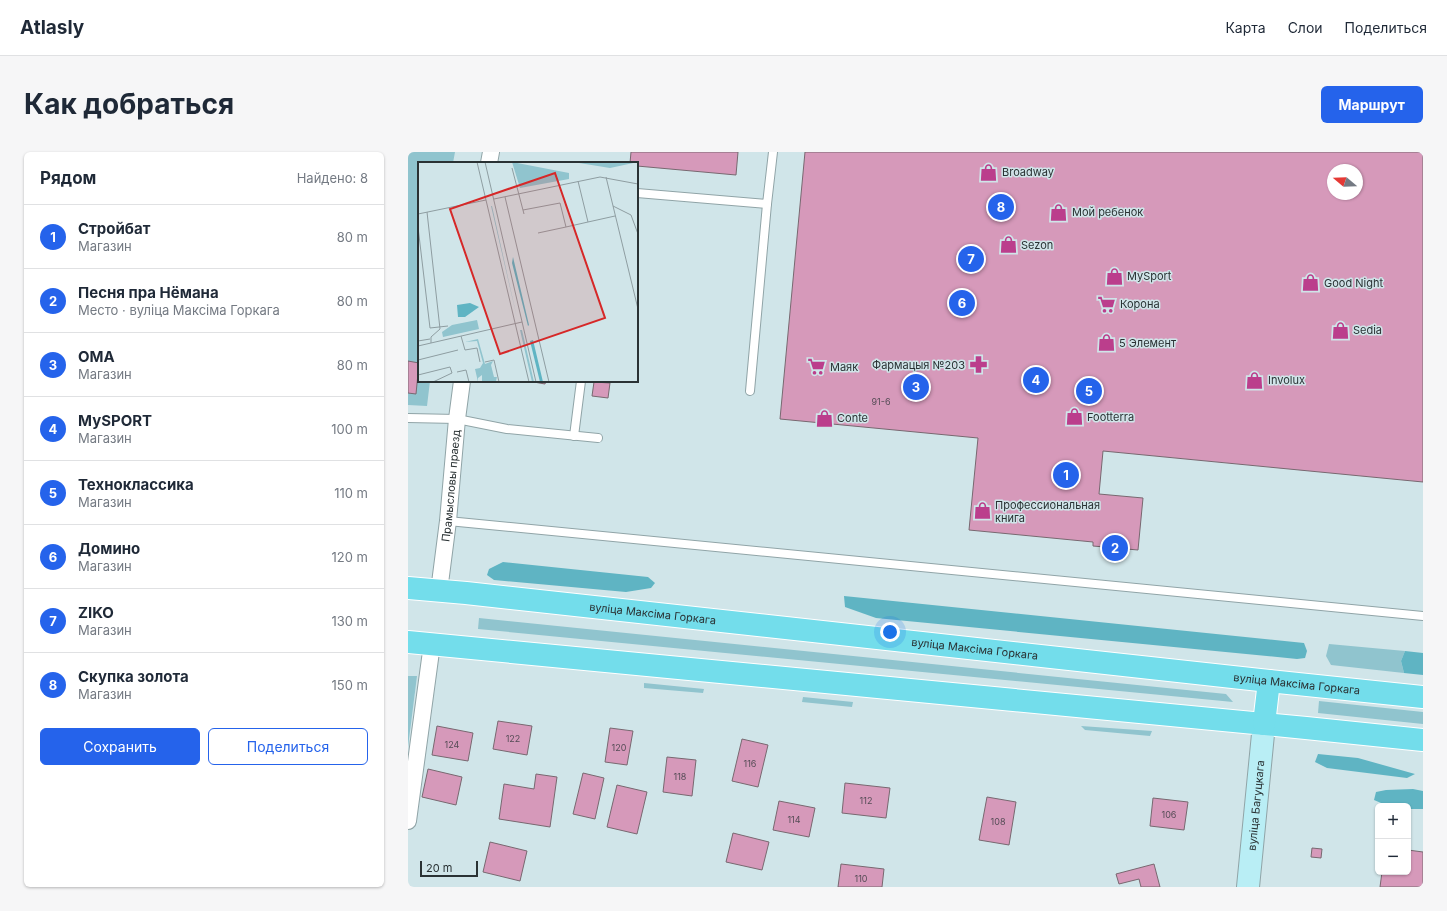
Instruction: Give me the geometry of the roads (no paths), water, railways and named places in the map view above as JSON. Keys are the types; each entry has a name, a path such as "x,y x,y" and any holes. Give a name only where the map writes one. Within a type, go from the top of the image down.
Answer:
{"main road":[{"name":"вуліца Максіма Горкага","path":"408,588 1269,681 1423,696"},
{"path":"408,642 1423,740"},
{"path":"1264,724 1269,681"},
{"name":"вуліца Багуцкага","path":"1248,887 1264,724"}],"street":[{"path":"490,162 491,152"},
{"name":"Прамысловы праезд","path":"439,591 448,521 462,382"},
{"path":"408,820 432,644"}],"lane":[{"path":"750,391 773,152"},
{"path":"638,193 767,204"},
{"path":"574,436 581,382"},
{"path":"408,418 457,419 507,429 598,438"},
{"path":"448,521 1423,616"}],"place":[{"name":"Broadway","path":"989,172"},
{"name":"Скупка золота","path":"1001,207"},
{"name":"Мой ребенок","path":"1059,212"},
{"name":"Sezon","path":"1008,245"},
{"name":"ZIKO","path":"971,259"},
{"name":"MySport","path":"1114,276"},
{"name":"Good Night","path":"1311,283"},
{"name":"Домино","path":"962,303"},
{"name":"Корона","path":"1107,304"},
{"name":"Sedia","path":"1340,330"},
{"name":"5 Элемент","path":"1106,343"},
{"name":"Фармацыя №203","path":"978,365"},
{"name":"Маяк","path":"817,367"},
{"name":"MySPORT","path":"1036,380"},
{"name":"Involux","path":"1255,380"},
{"name":"OMA","path":"916,387"},
{"name":"Техноклассика","path":"1089,391"},
{"name":"Footterra","path":"1074,417"},
{"name":"Conte","path":"824,418"},
{"name":"Стройбат","path":"1066,475"},
{"name":"Профессиональная книга","path":"982,511"},
{"name":"Песня пра Нёмана","path":"1115,548"}]}
